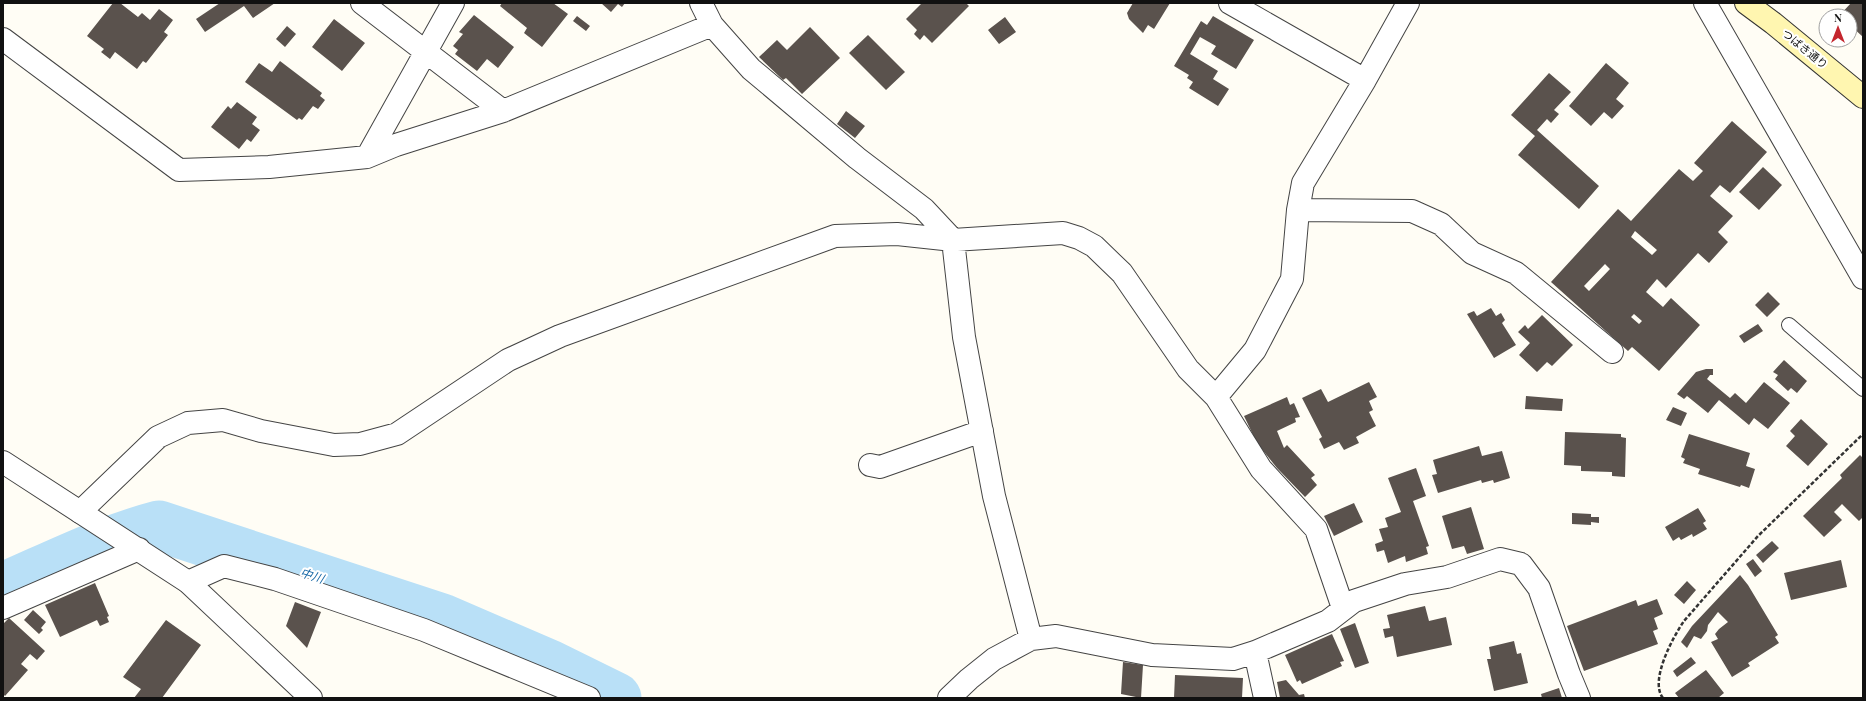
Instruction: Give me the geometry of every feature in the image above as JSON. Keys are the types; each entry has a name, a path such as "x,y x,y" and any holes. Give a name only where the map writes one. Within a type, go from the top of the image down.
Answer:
{"main road":[{"name":"つばき通り","path":"1746,3 1863,97"}],"street":[{"path":"362,3 503,111"},
{"path":"367,157 453,3"},
{"path":"701,3 712,25 751,69 857,158 924,209 953,240 964,337 994,496 1031,639"},
{"path":"1230,3 1365,80"},
{"path":"1216,397 1255,350 1292,279 1298,210 1303,183 1365,80 1408,3"},
{"path":"1705,3 1863,278"},
{"path":"3,39 179,170 268,167 367,157 396,145 503,111 712,25"},
{"path":"1298,210 1412,211 1441,224 1472,253 1516,273 1612,352"},
{"path":"86,516 158,437 188,423 223,420 261,431 334,445 360,444 397,434 508,360 560,336 835,236 897,234 953,240 1062,233 1079,238 1094,246 1122,272 1188,369 1216,397 1261,470 1316,530 1343,608"},
{"path":"870,465 880,467 982,431"},
{"path":"3,462 188,582 311,698"},
{"path":"3,608 133,546"},
{"path":"949,698 969,679 994,659 1031,639 1056,636 1152,655 1233,659 1255,652 1328,621 1354,601 1405,584 1448,577 1500,559 1521,564 1539,588 1579,698"},
{"path":"188,582 224,566 275,579 424,630 589,698"},
{"path":"1255,652 1264,698"}],"lane":[{"path":"1789,325 1863,389"}],"path":[{"path":"1663,698 1659,693 1658,682 1665,657 1675,634 1684,621 1758,536 1863,434"}],"building":[{"path":"113,3 120,3 138,17 142,13 150,20 159,9 173,20 164,32 168,35 146,63 143,61 137,69 115,52 110,59 101,52 104,49 87,36"},
{"path":"220,3 275,3 253,18 244,6 205,32 196,19"},
{"path":"502,3 553,3 568,14 542,47 524,33 527,28 500,6"},
{"path":"601,3 625,3 622,7 618,4 611,12"},
{"path":"922,3 966,3 969,6 932,43 924,35 920,40 914,34 917,30 906,19"},
{"path":"1133,3 1170,3 1154,29 1148,25 1143,33 1129,19 1127,13"},
{"path":"1851,3 1863,3 1863,37 1858,32 1858,8 1846,8"},
{"path":"474,15 514,47 498,68 487,59 477,71 455,54 458,50 453,46 463,34 459,32"},
{"path":"577,16 590,26 586,31 573,21"},
{"path":"1213,16 1254,40 1236,69 1211,54 1216,46 1200,37 1190,54 1218,71 1213,79 1229,89 1218,106 1189,88 1193,82 1187,78 1189,75 1174,66 1201,21 1207,25"},
{"path":"1005,17 1016,32 999,44 988,30"},
{"path":"334,19 365,43 342,71 312,47"},
{"path":"287,26 296,34 285,47 276,39"},
{"path":"810,27 840,58 802,94 786,78 783,80 759,57 777,40 787,50"},
{"path":"868,35 905,72 886,90 849,53"},
{"path":"280,61 322,93 320,96 325,100 318,109 313,106 302,120 299,118 297,120 245,82 259,63 272,72"},
{"path":"1606,63 1629,83 1616,99 1624,106 1612,119 1604,112 1591,126 1569,106"},
{"path":"1549,73 1571,92 1554,110 1559,114 1551,123 1547,119 1537,130 1599,186 1579,209 1518,155 1535,136 1511,115"},
{"path":"237,102 257,117 252,124 260,130 251,142 247,139 239,149 211,127 228,106 231,109"},
{"path":"846,111 865,126 855,138 837,124"},
{"path":"1732,121 1767,152 1730,193 1720,185 1710,196 1733,216 1718,232 1728,242 1709,263 1698,253 1666,288 1657,279 1646,292 1663,307 1671,298 1700,325 1659,371 1632,347 1628,351 1551,282 1618,209 1631,221 1679,169 1693,181 1703,171 1694,163","holes":["1635,231 1657,250 1652,255 1631,237","1605,264 1610,269 1589,291 1584,286","1634,314 1642,321 1639,324 1631,317"]},
{"path":"1763,167 1782,185 1759,210 1739,192"},
{"path":"1768,292 1780,304 1767,317 1755,305"},
{"path":"1491,308 1496,316 1501,313 1505,320 1502,323 1516,345 1494,358 1467,314 1474,311 1477,316"},
{"path":"1542,315 1573,345 1552,366 1547,362 1537,372 1519,355 1530,343 1518,332 1525,325 1528,329"},
{"path":"1758,324 1763,331 1744,343 1739,336"},
{"path":"1784,360 1807,381 1797,393 1791,388 1788,391 1775,379 1778,375 1773,372"},
{"path":"1706,369 1713,369 1713,375 1710,375 1707,379 1730,398 1735,393 1746,403 1764,382 1790,403 1768,429 1754,418 1749,425 1719,400 1708,413 1687,396 1684,399 1677,394 1696,372"},
{"path":"1369,382 1377,397 1369,401 1373,410 1369,412 1376,426 1356,437 1359,443 1344,450 1339,442 1324,449 1319,439 1322,437 1302,398 1321,389 1328,402"},
{"path":"1526,396 1563,399 1562,411 1525,409"},
{"path":"1287,397 1290,405 1294,403 1300,417 1295,418 1296,422 1277,431 1284,448 1287,445 1315,475 1311,478 1317,485 1305,497 1277,468 1257,443 1244,416"},
{"path":"1673,407 1687,413 1681,426 1666,420"},
{"path":"1801,419 1828,444 1808,466 1786,446 1795,436 1790,431"},
{"path":"1565,432 1621,434 1621,437 1626,438 1625,477 1612,476 1612,472 1581,471 1581,466 1564,465"},
{"path":"1689,434 1750,453 1746,466 1755,469 1749,488 1741,485 1740,487 1698,474 1700,469 1683,463 1685,459 1681,457"},
{"path":"1479,446 1482,456 1502,451 1510,478 1494,483 1493,480 1482,483 1481,480 1438,493 1432,475 1437,474 1433,460"},
{"path":"1860,455 1863,458 1863,517 1859,521 1842,504 1834,512 1842,520 1824,537 1803,516 1842,478 1840,475"},
{"path":"1416,468 1426,496 1413,501 1429,546 1426,547 1428,554 1406,562 1405,556 1388,563 1384,550 1377,552 1375,544 1383,541 1379,529 1388,527 1385,518 1401,512 1388,478"},
{"path":"1354,503 1363,522 1334,536 1324,516"},
{"path":"1471,507 1484,549 1467,554 1464,546 1452,549 1442,516"},
{"path":"1698,508 1706,521 1703,523 1707,529 1693,537 1692,534 1681,540 1679,537 1673,541 1665,527"},
{"path":"1572,513 1591,514 1591,517 1599,517 1599,523 1591,522 1591,525 1572,524"},
{"path":"1772,541 1779,548 1763,563 1756,555"},
{"path":"1753,559 1762,571 1755,577 1746,564"},
{"path":"1841,560 1847,587 1791,600 1784,573"},
{"path":"1740,575 1748,585 1778,635 1775,637 1779,643 1748,663 1750,666 1732,677 1711,642 1718,639 1715,634 1728,622 1718,612 1708,625 1707,631 1701,639 1694,636 1687,648 1681,642 1692,626"},
{"path":"1687,581 1696,590 1684,604 1674,595"},
{"path":"95,583 109,616 107,617 109,622 100,626 97,620 60,637 45,605"},
{"path":"1657,599 1663,614 1654,618 1658,629 1653,631 1658,644 1584,671 1567,626 1636,600 1638,606"},
{"path":"295,602 321,612 307,648 286,626"},
{"path":"1425,606 1429,621 1446,617 1452,645 1397,657 1393,636 1385,638 1383,629 1390,628 1387,615"},
{"path":"33,610 46,622 41,628 43,630 39,634 24,620"},
{"path":"9,618 45,651 37,660 30,654 21,664 28,670 5,696 3,694 3,624"},
{"path":"166,620 201,645 162,698 134,698 141,689 123,677"},
{"path":"1355,623 1369,663 1355,668 1340,629"},
{"path":"1332,634 1344,661 1340,662 1342,666 1302,684 1300,680 1297,682 1285,655"},
{"path":"1514,641 1517,654 1521,653 1528,683 1494,691 1487,659 1491,659 1489,647"},
{"path":"1691,657 1696,663 1677,677 1673,671"},
{"path":"1123,662 1143,665 1141,698 1121,694"},
{"path":"1706,670 1724,693 1718,698 1679,698 1675,693"},
{"path":"1175,675 1243,678 1242,698 1174,698"},
{"path":"1286,680 1299,695 1304,694 1305,698 1280,698 1277,682"},
{"path":"1559,688 1562,698 1542,698 1541,694"}],"waterway":[{"name":"中川","path":"3,588 119,538 159,526 442,619 549,665 616,698"}]}
